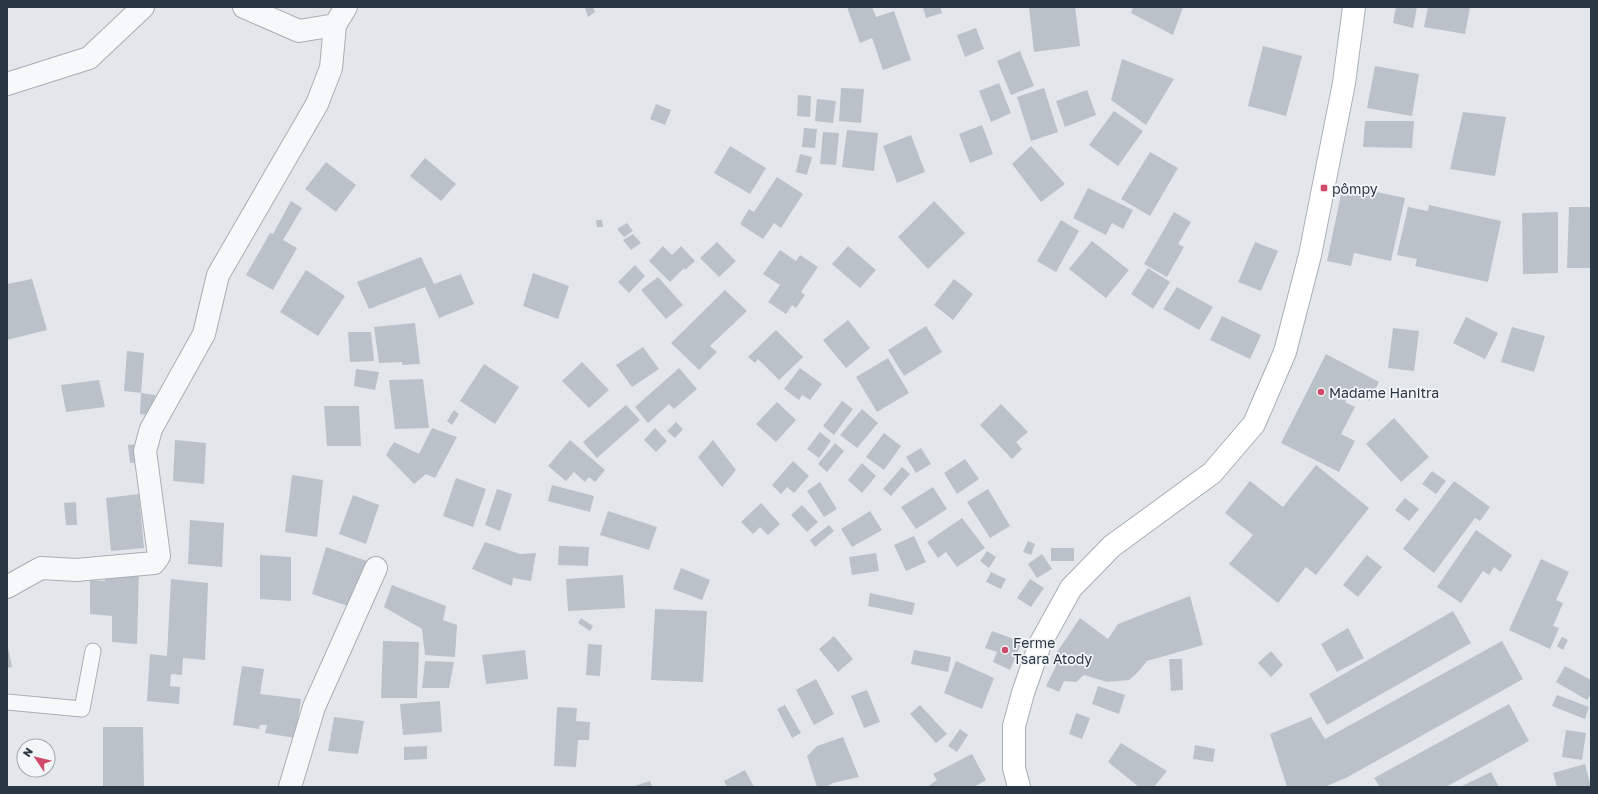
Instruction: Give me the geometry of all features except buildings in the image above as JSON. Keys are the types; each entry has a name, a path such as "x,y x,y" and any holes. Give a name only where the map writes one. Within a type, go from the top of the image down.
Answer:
{"street":[{"path":"7,84 89,58 143,7"},
{"path":"7,587 41,568 76,570 146,564 154,563 159,556 144,451 151,429 204,334 218,275 317,104 331,68 340,16 299,31 244,7"},
{"path":"1019,787 1014,768 1014,726 1017,713 1040,644 1071,588 1112,546 1212,473 1254,424 1261,410 1285,352 1310,255 1344,83 1354,7"},
{"path":"290,787 314,707 376,568"}],"lane":[{"path":"7,702 82,708 93,651"}],"place":[{"name":"pômpy","path":"1324,188"},
{"name":"Madame Hanitra","path":"1321,392"},
{"name":"Ferme Tsara Atody","path":"1005,650"}]}
